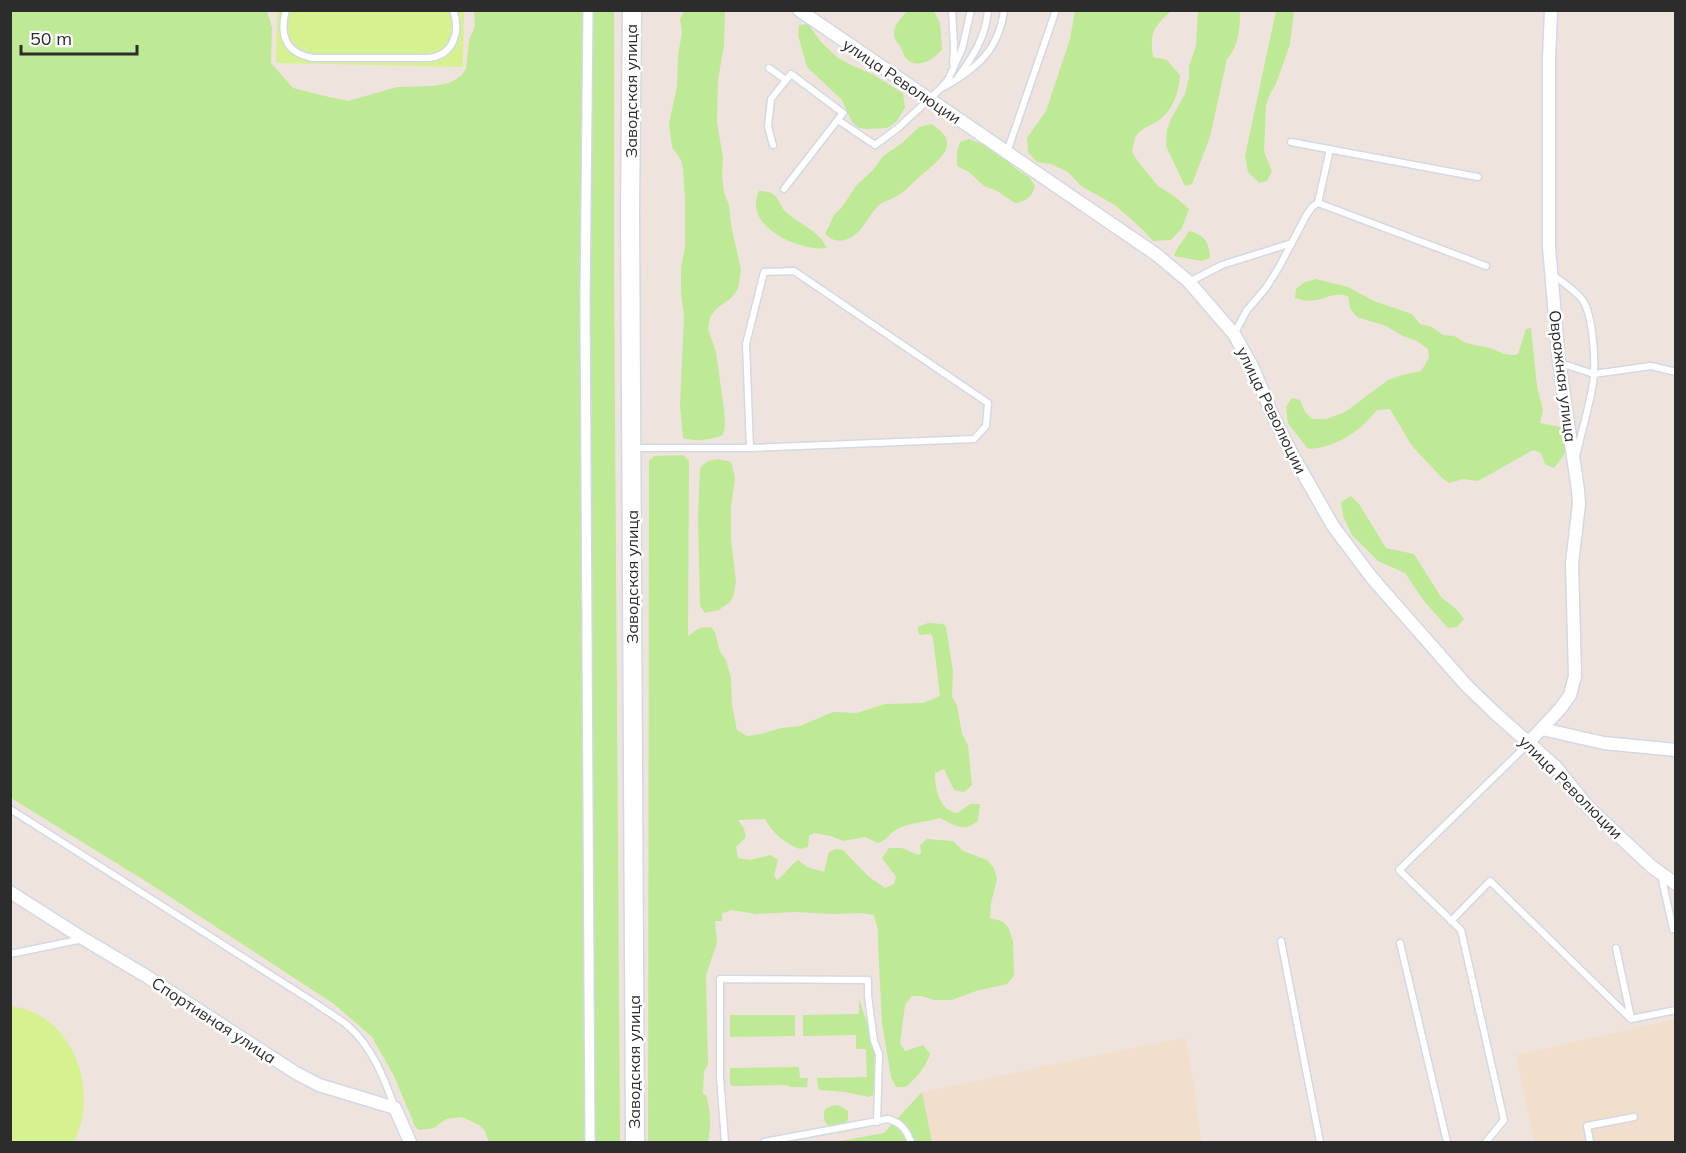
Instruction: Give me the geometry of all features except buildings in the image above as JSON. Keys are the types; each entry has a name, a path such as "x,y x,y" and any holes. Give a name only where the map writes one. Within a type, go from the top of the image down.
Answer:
{"main road":[{"name":"Заводская улица","path":"632,10 630,211 635,1143"}],"street":[{"path":"588,10 585,302 590,1143"},
{"name":"улица Революции","path":"799,10 1157,255 1189,282 1234,334 1292,454 1333,526 1372,578 1466,685 1556,767 1588,807 1652,867 1676,884"},
{"name":"Овражная улица","path":"1529,742 1570,695 1575,676 1572,563 1579,504 1575,461 1559,362 1551,274 1548,204 1550,161 1548,59 1551,10"},
{"path":"1542,729 1604,743 1676,750"},
{"name":"Спортивная улица","path":"10,892 296,1073 319,1085 395,1107"},
{"path":"395,1107 410,1143"}],"lane":[{"path":"286,10 284,31 289,46 299,54 313,58 435,57 450,48 456,36 457,24 453,10"},
{"path":"838,120 874,145 898,128 940,89 952,73 962,49 971,10"},
{"path":"956,80 974,55 982,38 988,10"},
{"path":"940,89 971,71 989,53 1001,25 1004,10"},
{"path":"1007,153 1056,10"},
{"path":"950,12 954,46 952,73"},
{"path":"770,68 786,80"},
{"path":"773,145 768,127 771,99 791,74 843,113 784,189"},
{"path":"1291,142 1478,177"},
{"path":"1234,334 1247,310 1266,288 1306,216 1318,203 1330,149"},
{"path":"1318,203 1486,266"},
{"path":"1189,282 1222,265 1292,243"},
{"path":"632,448 750,448 974,439 986,426 988,403 794,271 764,272 746,344 750,448"},
{"path":"1551,274 1582,299 1589,315 1592,332 1594,374 1575,461"},
{"path":"1559,362 1594,374 1651,366 1676,372"},
{"path":"1486,1143 1504,1120 1461,930 1399,870 1529,742"},
{"path":"10,809 348,1026 365,1045 384,1076 395,1107"},
{"path":"1661,874 1673,928"},
{"path":"1451,921 1490,881 1631,1019"},
{"path":"10,954 84,939"},
{"path":"1281,940 1320,1143"},
{"path":"1400,943 1447,1143"},
{"path":"1616,948 1631,1019"},
{"path":"725,1143 720,1077 720,979 868,980 874,1041 879,1054 877,1122"},
{"path":"1631,1019 1676,1010"},
{"path":"1590,1143 1587,1126 1634,1117"},
{"path":"764,1143 888,1119 901,1123 911,1143"}],"shaded area":[{"path":"1675,1019 1675,1142 1534,1142 1516,1055"},
{"path":"1185,1037 1202,1142 932,1142 922,1092"}],"green space":[{"path":"1200,10 1240,11 1240,24 1236,43 1227,59 1210,137 1192,184 1185,186 1166,146 1167,130 1185,94 1189,66 1196,46"},
{"path":"10,11 265,11 272,27 271,63 293,88 348,101 397,87 449,83 461,76 466,69 469,40 475,26 474,11 614,11 620,1142 489,1142 485,1131 479,1125 462,1117 446,1119 434,1128 419,1130 415,1126 394,1076 372,1037 334,1004 155,887 11,798"},
{"path":"277,11 464,11 463,67 276,63"},
{"path":"684,11 725,11 724,45 718,80 717,123 723,157 724,193 729,205 741,270 738,289 710,317 708,329 716,352 724,409 723,435 699,440 683,438 680,405 684,316 681,267 685,248 685,199 683,169 681,160 672,147 669,123 677,87 678,55 682,33 680,19"},
{"path":"907,11 934,11 940,23 942,49 930,60 919,64 905,57 895,38 896,26"},
{"path":"1075,11 1171,11 1154,31 1152,48 1153,57 1167,60 1180,75 1177,95 1163,117 1137,135 1132,152 1158,186 1189,209 1182,228 1171,240 1153,241 1115,205 1081,186 1068,172 1051,164 1037,162 1028,152 1027,138 1046,111 1070,39"},
{"path":"1276,11 1294,11 1290,44 1266,105 1264,152 1272,171 1267,181 1259,183 1248,172 1245,156"},
{"path":"808,24 821,42 838,58 872,74 903,93 905,108 896,122 887,128 867,129 859,128 852,122 842,100 807,67 798,35 799,25"},
{"path":"931,124 946,138 945,152 940,159 903,192 877,207 854,236 840,241 833,240 825,234 834,215 883,156 919,127"},
{"path":"969,139 993,148 1016,169 1029,177 1035,186 1031,196 1015,203 997,191 984,186 969,172 957,166 960,142"},
{"path":"759,191 773,194 785,211 814,232 827,248 802,246 776,234 759,215 756,204"},
{"path":"1189,231 1205,240 1210,258 1202,261 1174,256"},
{"path":"1316,279 1348,287 1374,301 1412,314 1420,324 1432,327 1443,335 1454,336 1466,343 1490,348 1504,354 1518,354 1526,329 1531,328 1537,386 1543,410 1540,423 1560,427 1567,444 1565,453 1559,462 1554,468 1545,464 1541,453 1533,450 1478,481 1463,479 1449,483 1412,446 1390,409 1377,410 1363,425 1338,442 1308,449 1288,423 1286,407 1292,398 1300,400 1305,412 1312,419 1326,419 1345,412 1388,380 1421,371 1429,358 1428,349 1417,341 1386,326 1357,317 1350,308 1348,296 1334,295 1310,301 1295,298 1296,289 1305,282"},
{"path":"683,455 689,461 688,636 702,628 711,627 715,632 720,652 726,660 731,678 732,705 737,730 747,736 761,734 781,728 800,726 833,712 857,713 885,704 923,703 940,696 933,638 931,634 920,635 918,627 928,623 943,624 946,627 953,671 952,697 957,705 962,734 968,745 972,785 964,792 954,790 944,769 935,773 936,786 942,804 952,811 958,813 970,804 980,804 978,821 968,827 959,827 940,818 902,827 878,843 865,837 843,841 814,833 809,836 808,847 800,849 780,837 765,819 738,820 746,837 736,847 738,858 750,860 770,855 778,860 774,875 777,880 798,860 807,867 824,872 829,852 836,849 843,850 868,876 885,888 894,884 896,877 882,858 889,848 902,848 918,855 921,853 920,845 927,839 953,841 963,851 987,860 994,868 997,879 990,918 1002,921 1008,927 1013,941 1014,976 1007,984 976,991 952,1000 912,996 905,1005 900,1043 905,1051 923,1045 930,1054 923,1068 906,1087 896,1087 891,1077 882,1023 878,930 874,915 794,912 756,914 732,910 722,913 722,921 715,921 717,943 706,975 708,1065 704,1071 703,1094 706,1095 710,1113 708,1142 648,1142 649,461 654,456"},
{"path":"718,459 731,462 735,478 731,508 731,539 736,582 730,602 719,610 705,613 700,606 698,518 700,468 708,461"},
{"path":"1351,496 1359,504 1386,548 1414,554 1441,597 1464,619 1457,627 1448,628 1424,601 1405,573 1378,561 1352,535 1343,516 1341,502"},
{"path":"859,999 875,1059 873,1095 869,1097 820,1090 817,1078 867,1077 866,1049 856,1049 856,1035 803,1036 803,1015 859,1014"},
{"path":"11,1006 33,1012 51,1023 65,1039 76,1057 82,1078 84,1100 81,1122 74,1142 11,1142"},
{"path":"730,1015 795,1015 795,1036 730,1037"},
{"path":"799,1067 800,1078 808,1078 807,1087 732,1086 730,1084 730,1068"},
{"path":"922,1092 932,1142 835,1142 884,1133"},
{"path":"834,1105 848,1111 848,1120 844,1124 829,1126 824,1119 825,1109"}]}
